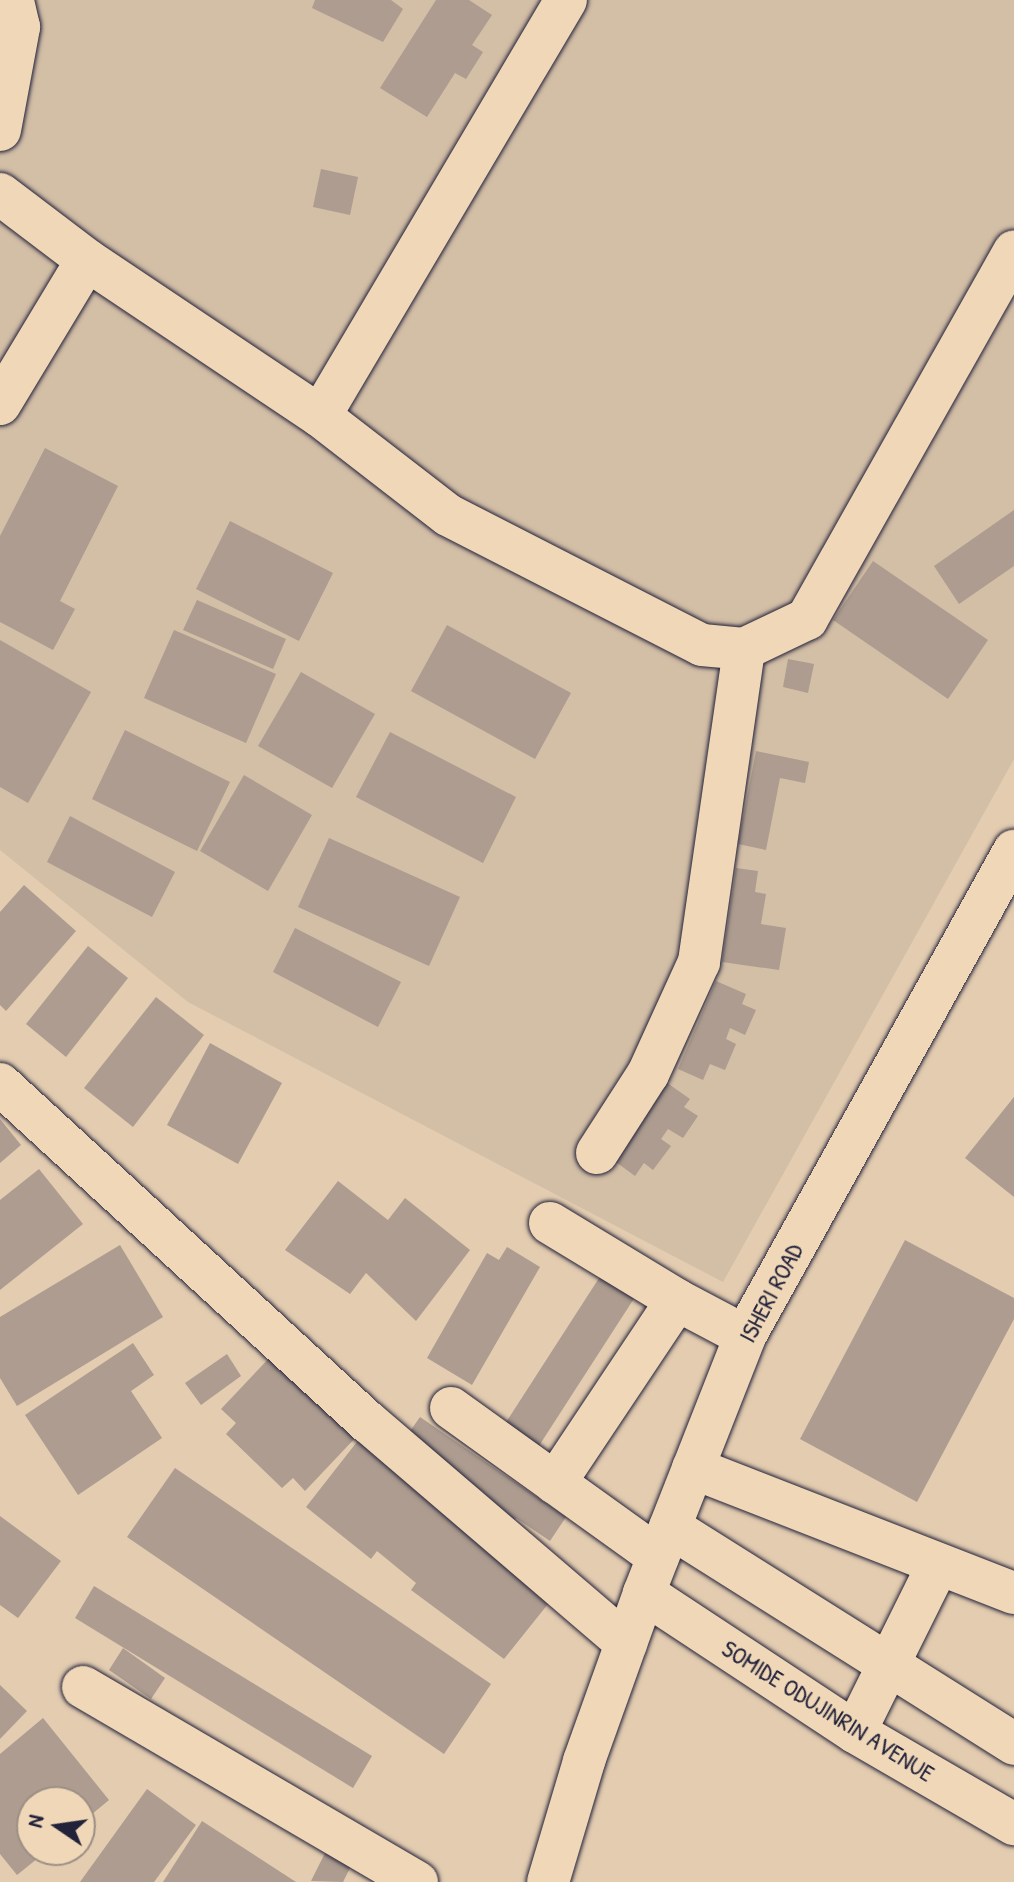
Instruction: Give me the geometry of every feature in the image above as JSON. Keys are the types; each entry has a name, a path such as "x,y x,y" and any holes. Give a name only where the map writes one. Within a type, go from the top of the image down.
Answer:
{"street":[{"path":"0,130 19,27 13,0"},
{"path":"320,416 566,0"},
{"path":"0,194 87,260 320,416 448,515 702,645 744,649 807,619 1000,310 1014,251"},
{"path":"0,404 87,260"},
{"path":"597,1153 648,1074 699,962 744,649"},
{"name":"ISHERI ROAD","path":"548,1882 584,1761 626,1643 745,1336 1014,851"},
{"path":"0,1084 368,1422 626,1643"},
{"path":"550,1223 677,1300 745,1336"},
{"path":"555,1483 677,1300"},
{"path":"451,1408 658,1559 891,1667 1014,1744"},
{"path":"693,1468 1014,1593"},
{"name":"SOMIDE ODUJINRIN AVENUE","path":"658,1559 855,1732 1014,1824"},
{"path":"855,1732 891,1667 938,1565"},
{"path":"83,1687 417,1882"},
{"name":"ISHERI ROAD","path":"517,1882 584,1761"}],"shaded area":[{"path":"0,0 1014,0 1014,759 723,1282 188,1002 0,850"}],"building":[{"path":"315,0 391,0 403,9 383,42 312,8"},
{"path":"436,0 469,0 492,15 472,45 483,52 466,79 455,73 427,117 380,88"},
{"path":"321,169 358,177 350,215 313,207"},
{"path":"45,448 118,486 60,601 75,609 53,650 0,622 0,536"},
{"path":"1014,510 1014,566 959,604 934,566"},
{"path":"230,521 333,573 299,641 196,589"},
{"path":"873,561 988,640 948,699 833,620"},
{"path":"197,600 286,639 273,669 183,630"},
{"path":"447,625 571,693 535,759 411,691"},
{"path":"174,630 276,674 246,743 144,698"},
{"path":"0,640 91,692 28,803 0,787"},
{"path":"788,659 814,664 808,693 783,687"},
{"path":"301,672 375,714 332,788 258,746"},
{"path":"125,730 230,782 197,851 92,799"},
{"path":"390,732 516,797 483,863 356,797"},
{"path":"756,751 809,762 805,783 780,778 766,850 738,844"},
{"path":"244,775 312,815 268,891 200,851"},
{"path":"70,816 175,872 152,917 47,862"},
{"path":"329,838 460,897 429,966 298,907"},
{"path":"736,868 758,871 755,892 766,894 761,924 786,928 779,970 722,962"},
{"path":"24,885 76,931 6,1011 0,1005 0,912"},
{"path":"295,928 401,982 378,1027 273,972"},
{"path":"88,946 128,978 66,1057 26,1024"},
{"path":"716,981 746,994 742,1004 756,1010 745,1035 730,1028 726,1039 736,1044 725,1070 710,1064 703,1080 678,1069"},
{"path":"156,997 204,1035 133,1127 84,1088"},
{"path":"210,1043 282,1083 238,1164 167,1125"},
{"path":"663,1080 690,1099 684,1107 698,1116 683,1138 668,1129 661,1139 671,1146 653,1170 644,1163 635,1176 609,1157"},
{"path":"1014,1097 1014,1197 965,1158"},
{"path":"0,1119 21,1145 0,1163"},
{"path":"39,1169 83,1224 0,1290 0,1200"},
{"path":"338,1181 388,1220 405,1198 470,1250 416,1321 366,1273 350,1294 285,1250"},
{"path":"905,1240 1014,1298 1014,1319 917,1502 800,1439"},
{"path":"120,1245 163,1317 17,1406 0,1378 0,1317"},
{"path":"507,1247 540,1267 472,1385 427,1358 487,1253 499,1260"},
{"path":"601,1275 635,1297 535,1452 501,1430"},
{"path":"133,1343 154,1375 131,1391 162,1438 78,1495 25,1415"},
{"path":"227,1354 241,1376 201,1405 185,1383"},
{"path":"273,1354 358,1435 305,1491 293,1478 282,1488 226,1434 236,1423 221,1409"},
{"path":"420,1417 566,1517 550,1541 516,1518 511,1525 404,1440"},
{"path":"360,1438 556,1594 504,1659 411,1590 416,1583 377,1551 371,1559 306,1507"},
{"path":"175,1468 491,1684 444,1754 127,1537"},
{"path":"0,1516 61,1561 18,1618 0,1605"},
{"path":"94,1586 372,1756 353,1788 75,1618"},
{"path":"123,1648 165,1678 151,1699 109,1670"},
{"path":"0,1685 27,1711 0,1739"},
{"path":"43,1718 109,1800 96,1811 96,1786 16,1786 16,1866 28,1866 17,1875 0,1854 0,1754"},
{"path":"147,1789 196,1825 154,1882 80,1882 92,1866 96,1866 96,1860"},
{"path":"202,1821 296,1882 163,1882"},
{"path":"325,1853 351,1866 343,1882 311,1881"}]}
